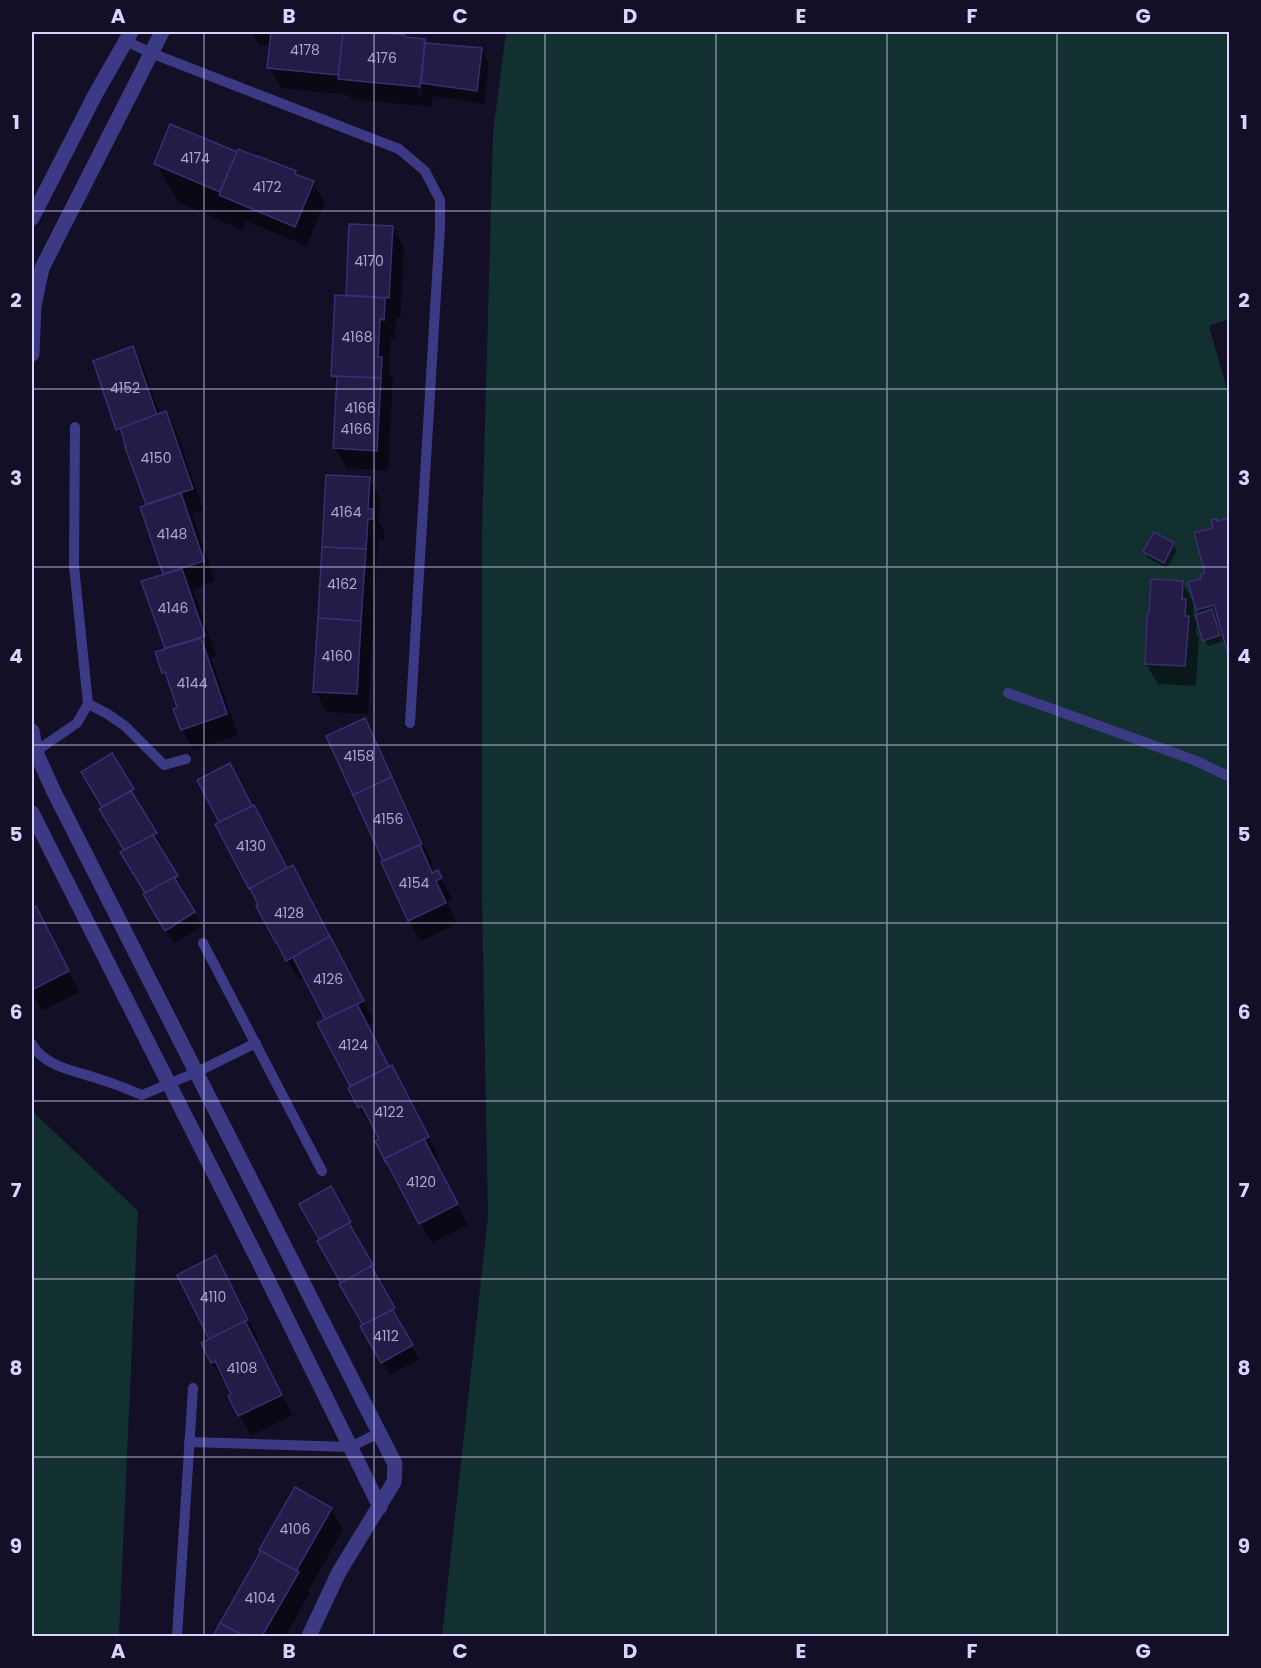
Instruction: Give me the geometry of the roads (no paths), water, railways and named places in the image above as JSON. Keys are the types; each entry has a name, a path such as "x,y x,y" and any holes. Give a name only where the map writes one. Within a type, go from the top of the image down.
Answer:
{"street":[{"path":"32,354 34,306 42,268 162,32"},
{"path":"32,218 95,95 129,36"},
{"path":"32,731 34,753 395,1464 394,1482 339,1572 309,1636"},
{"path":"32,813 380,1507"}],"lane":[{"path":"129,36 151,53 399,149 425,171 440,200 410,723"},
{"path":"34,753 77,723 88,704 74,566 75,427"},
{"path":"1008,693 1194,760 1230,777"},
{"path":"88,704 125,726 164,765 186,759"},
{"path":"203,943 322,1171"},
{"path":"32,1044 35,1050 55,1065 142,1095 197,1072 256,1043"},
{"path":"177,1636 193,1388"},
{"path":"189,1442 350,1447 379,1432"}]}
